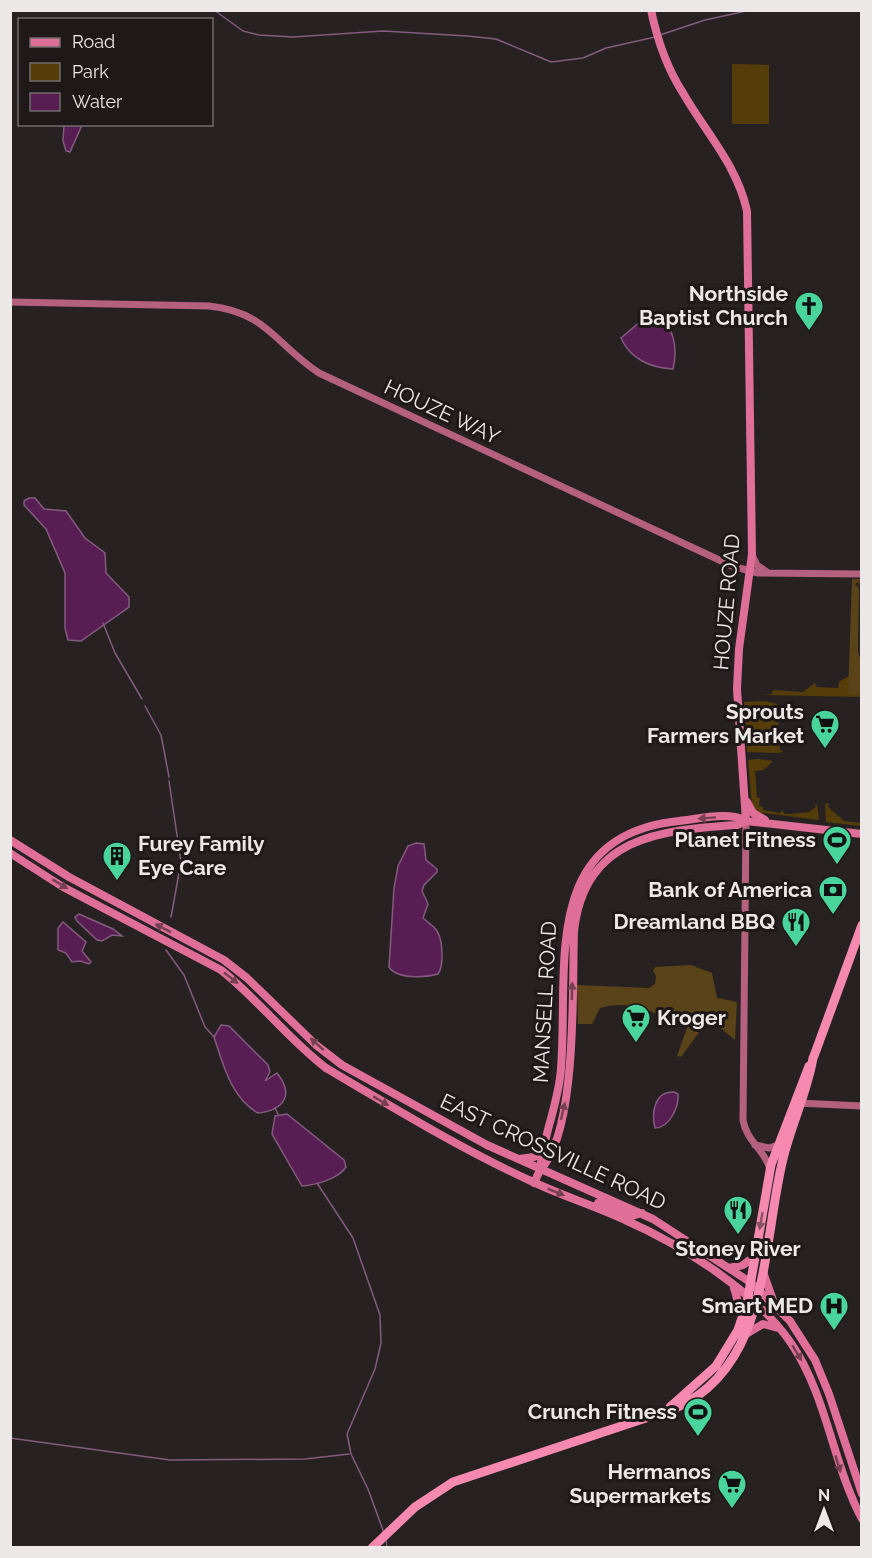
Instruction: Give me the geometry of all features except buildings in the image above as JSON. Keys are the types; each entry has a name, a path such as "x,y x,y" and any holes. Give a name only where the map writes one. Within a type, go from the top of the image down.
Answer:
{"highway":[{"path":"661,1414 695,1387 723,1357 742,1320 770,1169 797,1102 861,925"},
{"path":"372,1548 415,1507 453,1482 661,1414 690,1400 722,1371 745,1335 760,1290 783,1159 797,1102"},
{"path":"690,1400 695,1387"}],"main road":[{"name":"HOUZE ROAD","path":"651,10 661,47 672,74 733,169 747,211 752,555 737,669 747,821"},
{"path":"730,817 737,813 745,795"},
{"path":"745,795 753,813 770,823"},
{"name":"MANSELL ROAD","path":"534,1182 547,1152 560,1077 565,931 579,894 597,859 627,835 664,822 739,817 747,821 861,834"},
{"name":"MANSELL ROAD","path":"579,894 603,865 634,841 665,831 737,825 747,821"},
{"name":"EAST CROSSVILLE ROAD","path":"10,840 69,877 224,960 342,1065 517,1159 642,1214 679,1233 750,1282 775,1304"},
{"name":"EAST CROSSVILLE ROAD","path":"10,853 63,887 221,970 241,986 309,1055 326,1068 409,1118 534,1182 654,1234 734,1286 756,1304 780,1329 798,1354 815,1387 841,1473 861,1519"},
{"path":"517,1159 530,1158 547,1152 553,1168 561,1179"},
{"path":"579,1201 593,1202 632,1216 642,1214"},
{"path":"729,1268 745,1264 755,1256"},
{"path":"763,1270 775,1304 803,1339 820,1371 861,1494"},
{"path":"734,1286 742,1320"},
{"path":"745,1335 754,1327 763,1324 780,1329"}],"street":[{"name":"HOUZE WAY","path":"10,302 209,306 242,313 267,327 297,358 319,373 751,572 861,574"},
{"path":"752,555 757,565 769,573"},
{"name":"HOUZE ROAD","path":"747,821 743,1112 747,1134 765,1157 770,1169"},
{"path":"797,1102 861,1106"},
{"path":"755,1145 769,1148 778,1145"}],"green space":[{"path":"732,64 769,65 769,124 732,124"},
{"path":"850,675 848,694 861,694 862,697 763,695 772,694 773,690 803,692 815,683 816,687 838,688 839,682"},
{"path":"765,701 777,704 780,750 783,751 780,753 747,752 744,702"},
{"path":"748,760 773,761 764,770 755,771 757,798 760,798 759,806 763,807 763,810 780,813 782,810 785,814 809,812 816,807 814,804 817,805 817,802 819,820 756,812 752,807"},
{"path":"829,803 828,807 844,821 861,823 861,826 826,822 825,804"}],"shaded area":[{"path":"852,579 860,579 859,586 858,582 855,584 859,588 858,652 861,661 861,694 848,694"},
{"path":"691,965 712,973 717,998 737,1002 735,1040 716,1024 706,1023 681,1057 677,1056 687,1028 645,1009 623,1005 600,1008 592,1024 578,1024 577,985 649,988 655,984 656,976 653,971 655,967"}],"water":[{"path":"64,126 82,126 70,152 66,151 63,141"},
{"path":"657,314 671,331 675,346 673,369 657,367 642,361 630,352 621,338 647,316"},
{"path":"35,498 44,509 66,511 85,538 105,553 106,573 129,597 129,607 81,641 68,640 65,628 65,573 46,529 24,505 24,501"},
{"path":"416,843 424,844 426,860 437,869 422,891 428,904 423,918 437,931 442,953 438,974 419,977 398,974 389,967 394,888 398,866 408,846"},
{"path":"79,914 113,929 122,936 112,935 102,941 97,940 77,921 75,917"},
{"path":"63,922 86,942 82,951 91,962 89,964 80,961 72,962 66,953 58,950 58,928"},
{"path":"221,1025 229,1026 268,1065 270,1072 265,1081 277,1073 286,1094 280,1105 258,1113 241,1099 229,1080 214,1037"},
{"path":"674,1092 678,1094 678,1099 672,1116 665,1124 655,1128 656,1104 662,1095"},
{"path":"287,1114 344,1160 346,1167 338,1175 326,1181 302,1186 272,1134 275,1116"}],"waterway":[{"path":"214,10 243,31 259,35 293,37 383,31 467,36 496,39 551,62 583,58 606,48 655,37"},
{"path":"660,35 705,20 751,10"},
{"path":"103,623 115,653 142,699"},
{"path":"145,706 161,735 169,777"},
{"path":"169,781 181,862 171,917"},
{"path":"166,950 184,975 205,1027 214,1037"},
{"path":"275,1108 278,1114"},
{"path":"317,1183 353,1238 380,1315 381,1343 375,1369 347,1434 351,1454 368,1489 384,1533"},
{"path":"10,1438 170,1460 305,1459 349,1454"},
{"path":"386,1540 387,1548"}],"place":[{"name":"Northside Baptist Church","path":"809,332"},
{"name":"Sprouts Farmers Market","path":"825,750"},
{"name":"Planet Fitness","path":"837,866"},
{"name":"Furey Family Eye Care","path":"117,882"},
{"name":"Bank of America","path":"833,916"},
{"name":"Dreamland BBQ","path":"796,948"},
{"name":"Kroger","path":"636,1044"},
{"name":"Stoney River","path":"738,1236"},
{"name":"Smart MED","path":"834,1332"},
{"name":"Crunch Fitness","path":"698,1438"},
{"name":"Hermanos Supermarkets","path":"732,1510"}]}
